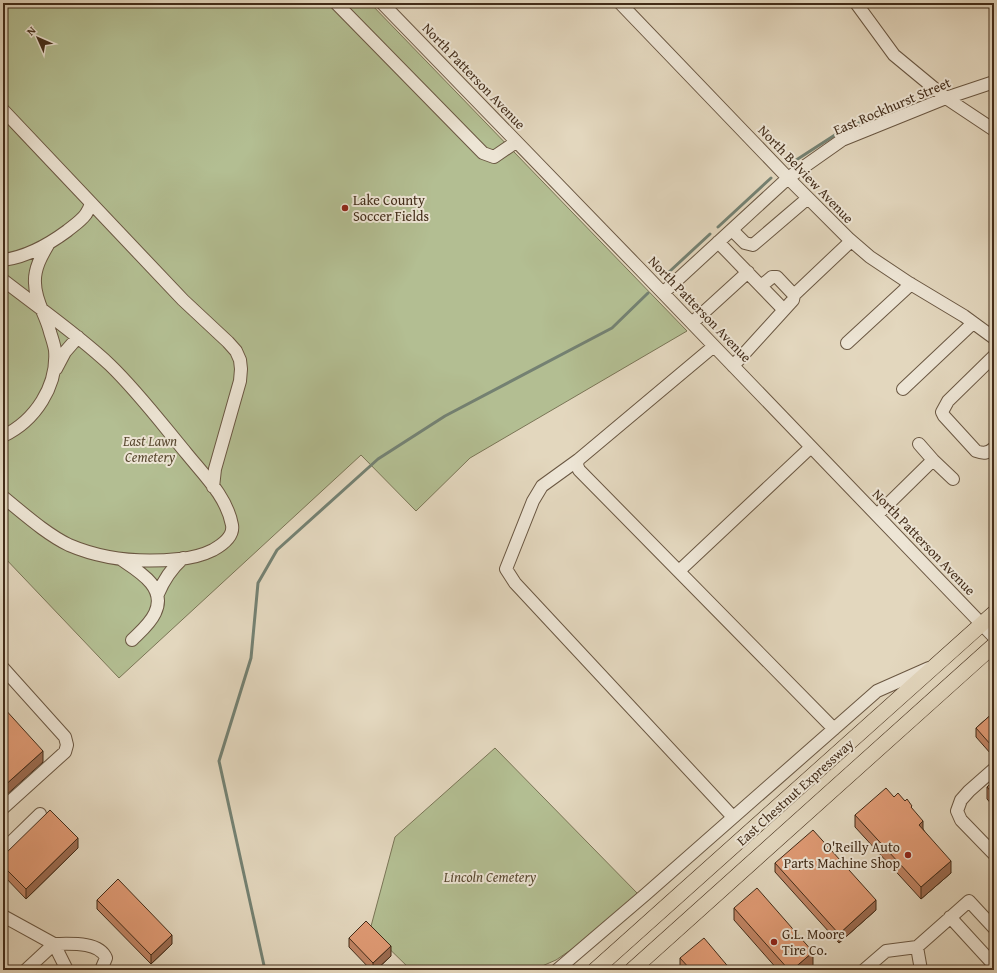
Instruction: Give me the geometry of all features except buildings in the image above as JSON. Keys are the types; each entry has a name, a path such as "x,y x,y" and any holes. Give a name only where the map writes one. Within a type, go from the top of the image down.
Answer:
{"main road":[{"name":"East Chestnut Expressway","path":"595,970 994,613"},
{"name":"East Chestnut Expressway","path":"632,970 994,646"}],"street":[{"path":"336,3 483,153 494,157 516,142"},
{"name":"North Patterson Avenue","path":"382,3 994,637"},
{"name":"North Belview Avenue","path":"621,3 788,178 851,241 870,257 994,338"},
{"path":"856,3 894,55 946,98 994,130"},
{"name":"East Rockhurst Street","path":"663,293 788,178 842,140 946,98 994,82"},
{"path":"3,110 183,300 236,351 240,360 240,381 215,469 213,487"},
{"path":"732,230 745,243 753,245 808,198"},
{"path":"3,260 15,259 32,253 49,243 81,220 86,215 91,203"},
{"path":"733,366 793,300 794,295 851,241"},
{"path":"718,242 784,310"},
{"path":"49,243 41,256 36,269 34,281 36,294 50,330 55,349 52,378"},
{"path":"692,323 748,272"},
{"path":"761,286 772,277 777,277 794,295"},
{"path":"3,280 78,337 110,365 138,395 220,496 229,515 232,526 230,534 222,544 211,551 183,558 156,562 122,560 91,553 68,544 51,534 3,497"},
{"path":"847,342 911,284"},
{"path":"903,388 973,323"},
{"path":"3,436 19,427 38,407 58,363 71,344 78,337"},
{"path":"714,346 578,460 542,486 534,501 506,569 515,583 733,817"},
{"path":"994,356 948,401 942,412 976,451 982,454 994,448"},
{"path":"918,444 953,479"},
{"path":"679,571 811,447"},
{"path":"578,460 579,470 834,729"},
{"path":"877,515 933,460"},
{"path":"132,640 155,614 158,605 158,594 164,579 173,567 183,558"},
{"path":"122,560 145,576 154,585 158,594"},
{"path":"557,970 877,691 938,664"},
{"path":"3,668 64,737 67,745 65,752 3,808"},
{"path":"994,769 961,800 957,811 961,820 994,854"},
{"path":"3,850 40,814"},
{"path":"864,970 886,951 916,947 969,901 994,928"},
{"path":"3,916 54,944 86,945 96,948 104,954 106,958 101,970"},
{"path":"950,917 994,965"},
{"path":"26,970 54,944"},
{"path":"54,944 67,970"},
{"path":"916,947 921,970"}],"green space":[{"name":"Lake County Soccer Fields","path":"3,3 370,3 687,331 470,458 416,511 361,455 119,678 3,556"},
{"name":"Lincoln Cemetery","path":"495,748 637,893 575,947 556,960 533,970 411,970 370,930 395,837"}],"waterway":[{"path":"790,164 838,133 887,109 914,101"},
{"path":"718,227 771,178"},
{"path":"669,272 710,234"},
{"path":"265,970 219,761 251,658 258,583 277,550 378,459 445,416 612,328 648,293"}],"place":[{"name":"Lake County Soccer Fields","path":"345,208"},
{"name":"O'Reilly Auto Parts Machine Shop","path":"908,855"},
{"name":"G.L. Moore Tire Co.","path":"774,942"}],"park label":[{"name":"East Lawn Cemetery","path":"150,450"}]}
